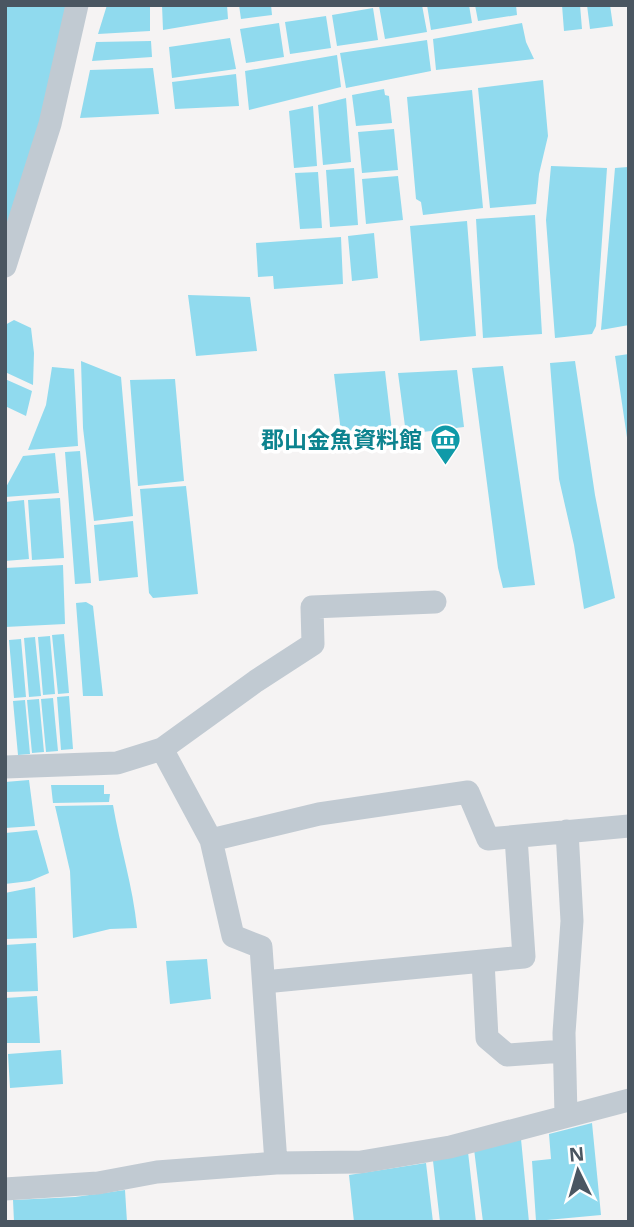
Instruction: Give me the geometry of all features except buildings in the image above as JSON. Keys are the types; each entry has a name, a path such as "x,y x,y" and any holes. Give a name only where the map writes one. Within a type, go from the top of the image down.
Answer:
{"street":[{"path":"5,266 50,124 77,5"},
{"path":"5,767 117,762 162,749 256,681 313,644 312,607 435,602"},
{"path":"162,749 211,840 233,936 261,947 276,1163"},
{"path":"211,840 319,814 468,792 488,839 629,826"},
{"path":"566,831 572,921 564,1051 566,1115"},
{"path":"264,982 524,957 516,837"},
{"path":"483,961 487,1038 507,1055 564,1051"},
{"path":"5,1189 98,1183 158,1172 276,1163 361,1162 450,1147 629,1100"}],"water":[{"path":"5,5 67,5 45,122 5,252"},
{"path":"107,5 150,5 150,31 98,34"},
{"path":"162,5 227,5 228,19 163,30"},
{"path":"239,5 271,5 272,15 241,19"},
{"path":"422,5 427,32 385,39 379,6"},
{"path":"427,5 469,5 472,23 431,30"},
{"path":"475,5 516,5 517,15 478,21"},
{"path":"562,5 580,5 582,29 564,31"},
{"path":"587,5 610,5 613,26 590,29"},
{"path":"373,8 378,40 337,46 332,15"},
{"path":"326,16 331,48 290,54 285,22"},
{"path":"279,23 284,57 246,63 240,29"},
{"path":"522,23 526,42 534,59 436,70 433,39"},
{"path":"230,38 236,69 172,78 169,47"},
{"path":"427,40 431,71 346,88 340,53"},
{"path":"151,41 152,57 92,61 96,42"},
{"path":"337,55 341,87 249,110 245,71"},
{"path":"153,68 159,114 80,118 90,70"},
{"path":"236,74 239,106 175,109 172,82"},
{"path":"543,80 548,136 539,174 536,204 490,208 478,88"},
{"path":"384,89 385,95 389,96 392,123 356,126 352,95"},
{"path":"472,90 483,208 423,215 421,202 416,199 407,97"},
{"path":"346,98 351,162 323,165 318,105"},
{"path":"313,106 317,166 294,168 289,111"},
{"path":"394,129 398,170 362,173 358,132"},
{"path":"551,166 607,168 596,326 592,334 555,338 546,220"},
{"path":"628,167 629,325 601,330 615,168"},
{"path":"354,168 358,225 330,227 326,170"},
{"path":"318,172 322,228 300,229 295,173"},
{"path":"398,176 403,220 366,224 362,179"},
{"path":"535,215 542,334 483,338 476,219"},
{"path":"467,221 476,336 420,341 410,226"},
{"path":"374,233 378,278 352,281 348,236"},
{"path":"341,237 343,284 274,289 273,276 258,277 256,243"},
{"path":"188,295 250,297 257,351 196,356"},
{"path":"14,320 31,328 34,353 33,385 5,372 5,325"},
{"path":"629,354 629,451 615,356"},
{"path":"81,361 121,377 133,516 94,521 83,428"},
{"path":"575,361 595,495 615,598 584,609 574,545 559,479 550,363"},
{"path":"503,366 535,585 503,588 498,568 472,368"},
{"path":"52,367 74,369 78,446 28,450 46,405"},
{"path":"457,370 464,427 406,434 398,373"},
{"path":"385,371 393,440 343,449 334,374"},
{"path":"5,379 32,391 26,416 5,406"},
{"path":"175,379 184,481 138,486 130,380"},
{"path":"80,451 91,583 75,584 65,452"},
{"path":"55,453 59,493 5,497 5,489 23,456"},
{"path":"186,486 198,594 153,598 149,593 140,489"},
{"path":"60,498 64,558 32,560 28,500"},
{"path":"24,500 29,559 5,561 5,502"},
{"path":"133,521 138,577 99,581 94,525"},
{"path":"63,565 65,624 5,627 5,568"},
{"path":"86,602 93,606 103,696 83,696 76,603"},
{"path":"64,634 69,693 58,694 52,635"},
{"path":"50,636 55,694 43,695 38,637"},
{"path":"35,637 41,696 29,697 24,638"},
{"path":"21,639 26,697 14,698 9,640"},
{"path":"69,696 73,749 61,750 57,697"},
{"path":"53,698 58,751 46,752 41,699"},
{"path":"39,699 44,752 32,753 27,700"},
{"path":"25,700 30,754 18,755 13,701"},
{"path":"29,780 35,826 5,828 5,782"},
{"path":"51,785 104,785 104,794 110,794 109,802 53,803"},
{"path":"113,805 137,928 110,929 73,938 70,871 55,806"},
{"path":"37,830 49,873 30,881 5,884 5,833"},
{"path":"35,887 37,938 5,939 5,893"},
{"path":"36,943 38,991 5,992 5,945"},
{"path":"207,959 211,999 170,1004 166,961"},
{"path":"37,996 40,1043 5,1043 5,998"},
{"path":"61,1050 63,1084 10,1088 8,1054"},
{"path":"592,1123 601,1215 536,1221 532,1161 551,1159 549,1134"},
{"path":"521,1139 529,1222 483,1222 474,1149"},
{"path":"468,1152 476,1222 440,1222 433,1161"},
{"path":"426,1163 433,1222 354,1222 349,1175"},
{"path":"125,1190 127,1222 14,1222 13,1200 75,1197"}],"place":[{"name":"郡山金魚資料館","path":"445,467"}]}
